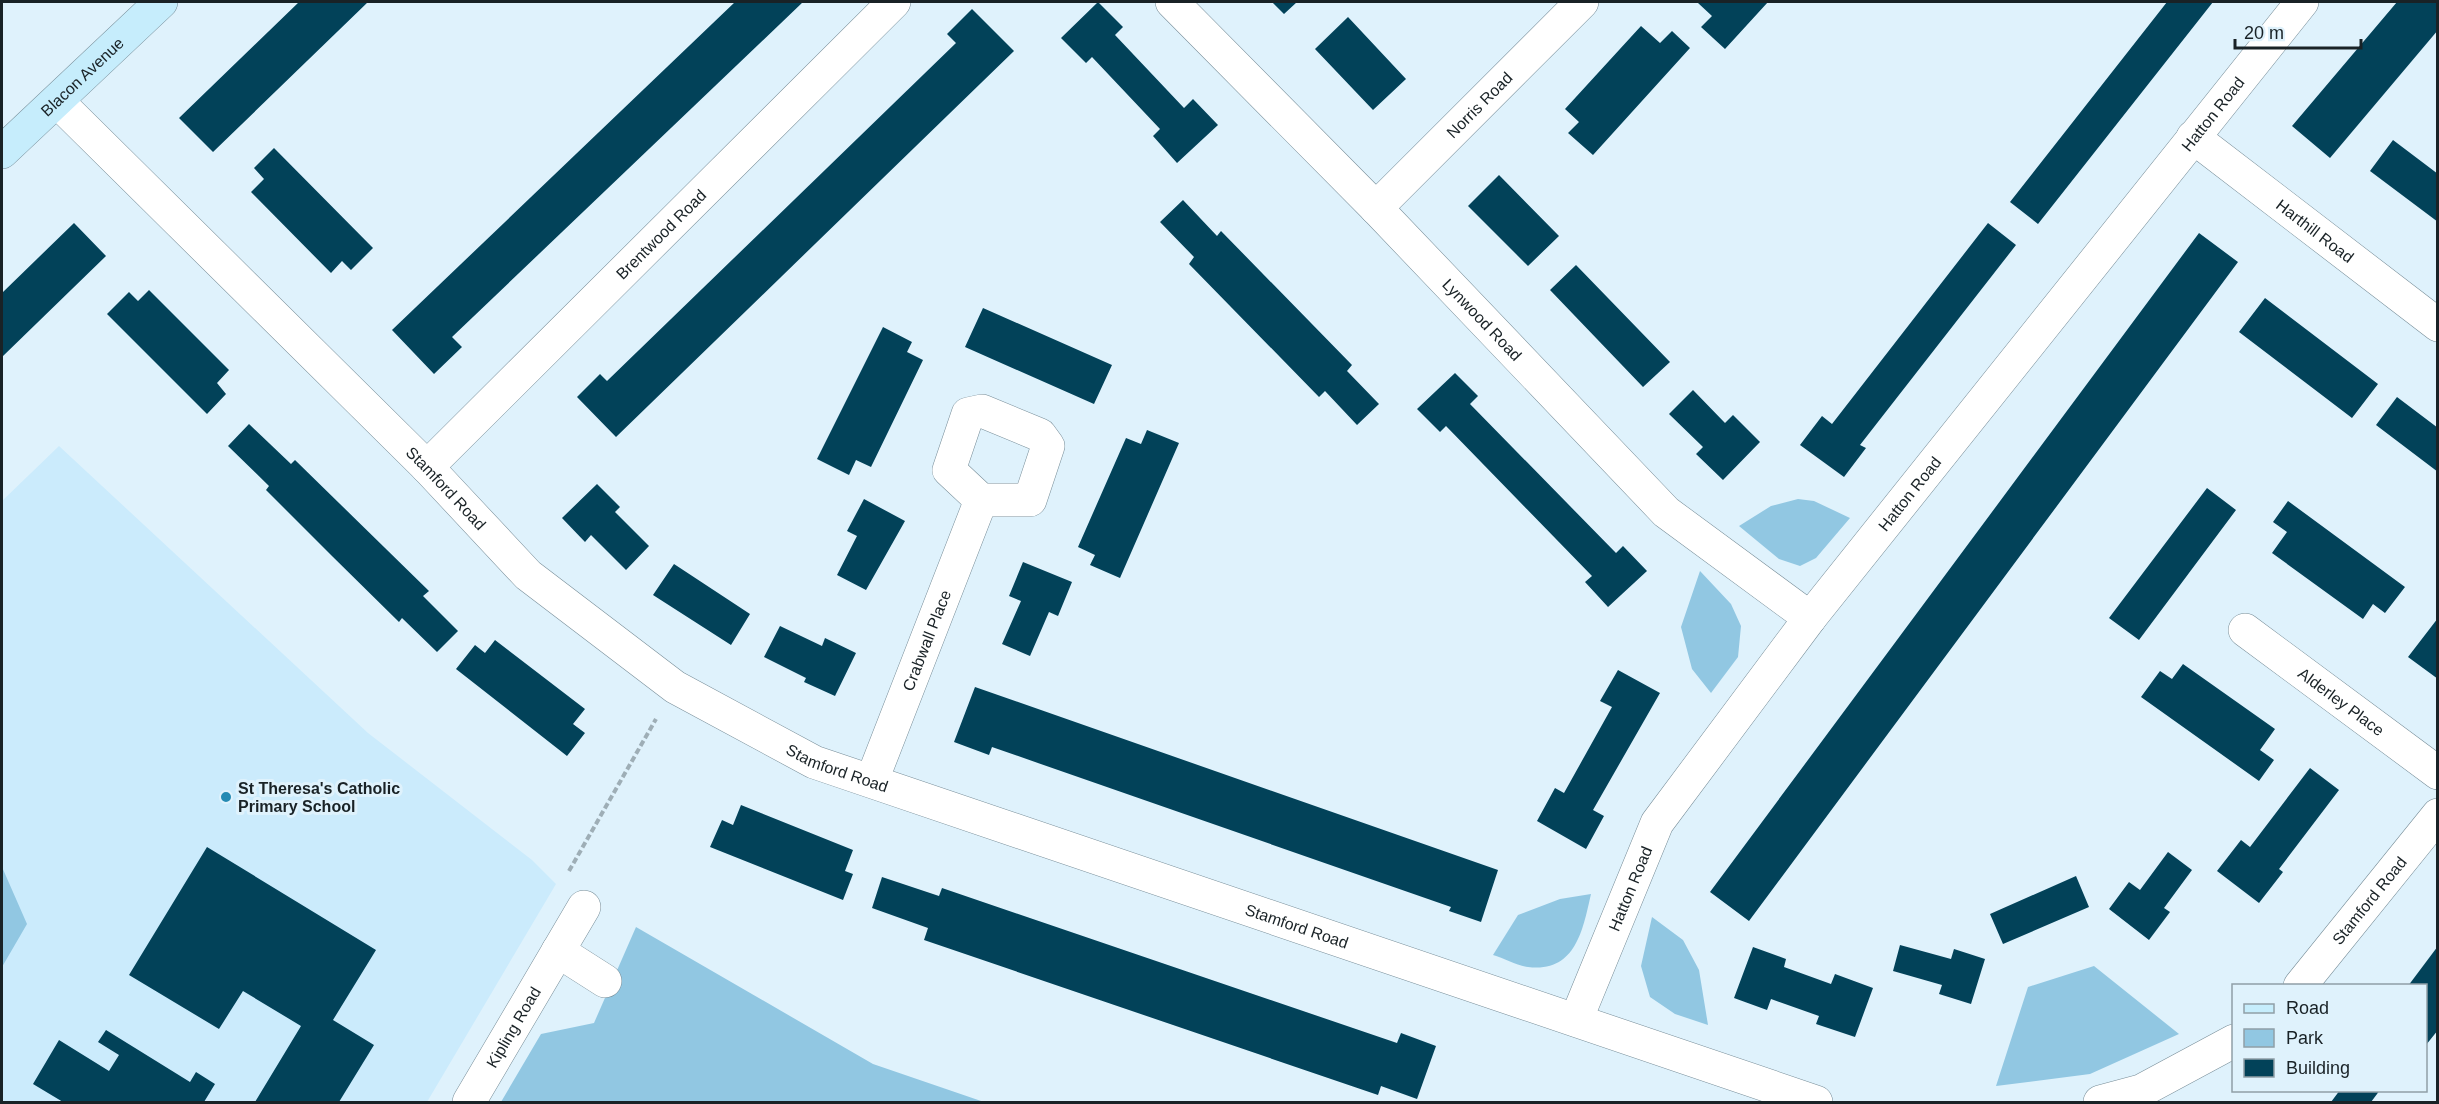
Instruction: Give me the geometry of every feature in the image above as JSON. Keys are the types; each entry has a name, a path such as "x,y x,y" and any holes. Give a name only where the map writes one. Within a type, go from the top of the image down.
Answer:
{"street":[{"name":"Blacon Avenue","path":"2,152 161,2"},
{"name":"Brentwood Road","path":"427,467 894,2"},
{"name":"Lynwood Road","path":"1172,2 1376,208 1666,512 1810,618"},
{"name":"Norris Road","path":"1376,208 1582,2"},
{"name":"Hatton Road","path":"1576,1020 1657,823 1810,618 2301,2"},
{"name":"Stamford Road","path":"57,101 427,467 528,575 675,687 814,762 1816,1102"},
{"name":"Harthill Road","path":"2193,137 2438,325"},
{"name":"Crabwall Place","path":"872,780 981,500"},
{"name":"Alderley Place","path":"2246,630 2438,773"},
{"name":"Stamford Road","path":"2302,984 2438,815"},
{"name":"Kipling Road","path":"469,1102 584,907"},
{"path":"558,951 605,981"},
{"path":"2100,1102 2141,1091 2232,1042"}],"path":[{"path":"584,907 564,886 571,865 675,687"}],"shaded area":[{"name":"St Theresa's Catholic Primary School","path":"59,446 368,733 532,860 556,884 427,1102 2,1102 2,501"}],"green space":[{"path":"1798,499 1814,501 1850,518 1816,558 1800,566 1779,559 1739,526 1771,506"},
{"path":"1700,571 1731,604 1741,626 1738,657 1711,693 1692,669 1681,627"},
{"path":"2,867 27,924 2,967"},
{"path":"1591,894 1580,934 1567,956 1557,963 1544,967 1528,967 1493,955 1518,915 1560,899"},
{"path":"1652,917 1683,940 1699,970 1708,1025 1675,1014 1650,997 1641,966"},
{"path":"636,927 873,1064 984,1102 501,1102 541,1034 594,1023"},
{"path":"2094,966 2179,1034 2090,1074 1996,1086 2028,987"}],"building":[{"path":"299,2 368,2 213,152 179,118"},
{"path":"735,2 803,2 452,337 462,347 434,374 392,330"},
{"path":"1098,2 1123,27 1115,35 1184,108 1193,99 1218,125 1177,163 1153,136 1160,129 1092,57 1086,63 1061,38"},
{"path":"1272,2 1297,2 1284,14"},
{"path":"1699,2 1768,2 1725,49 1701,27 1712,16"},
{"path":"2167,2 2213,2 2038,224 2010,202"},
{"path":"2397,2 2438,2 2438,30 2330,158 2292,126"},
{"path":"972,9 1014,51 616,437 577,397 600,374 607,381 956,43 947,34"},
{"path":"1348,17 1406,79 1373,110 1315,49"},
{"path":"1641,26 1660,43 1672,31 1690,48 1593,155 1568,133 1579,122 1565,109"},
{"path":"2393,140 2438,174 2438,222 2370,171"},
{"path":"274,148 373,248 351,270 342,261 331,273 251,192 264,179 254,168"},
{"path":"1499,175 1559,236 1528,266 1468,206"},
{"path":"1183,200 1217,236 1221,231 1352,365 1347,371 1379,404 1357,425 1325,391 1319,397 1189,264 1194,257 1160,222"},
{"path":"74,223 106,256 2,357 2,293"},
{"path":"1988,223 2016,245 1860,445 1866,448 1844,477 1800,445 1822,416 1832,424"},
{"path":"2199,233 2238,262 1749,921 1710,892"},
{"path":"1576,265 1670,362 1643,387 1550,290"},
{"path":"149,290 229,370 217,383 226,394 207,414 107,314 129,292 138,301"},
{"path":"2265,298 2378,384 2352,418 2239,332"},
{"path":"983,308 1112,365 1094,404 965,347"},
{"path":"883,327 912,342 907,352 923,360 871,467 856,460 849,475 817,459"},
{"path":"1455,373 1478,396 1470,404 1616,553 1623,546 1647,571 1608,607 1585,582 1592,576 1446,426 1440,432 1417,409"},
{"path":"1693,390 1725,423 1733,415 1760,442 1723,480 1696,454 1703,447 1669,414"},
{"path":"2397,397 2438,428 2438,472 2376,425"},
{"path":"249,424 291,464 295,460 429,591 423,596 458,631 437,652 402,618 399,622 332,556 266,490 269,486 228,446"},
{"path":"1147,430 1179,443 1120,578 1090,565 1095,555 1078,547 1126,438 1141,444"},
{"path":"597,484 620,507 615,512 649,546 626,570 591,535 585,542 562,518"},
{"path":"2207,488 2236,510 2139,640 2109,618"},
{"path":"864,499 905,521 866,590 837,575 857,536 847,531"},
{"path":"2288,501 2405,587 2385,613 2373,604 2363,619 2272,553 2287,532 2273,522"},
{"path":"1023,562 1072,582 1058,616 1049,612 1030,656 1002,644 1021,601 1009,596"},
{"path":"674,564 750,614 731,645 653,595"},
{"path":"2438,618 2438,679 2408,657"},
{"path":"780,626 822,646 825,638 856,653 835,696 804,682 806,678 764,657"},
{"path":"495,640 585,709 573,724 585,733 567,756 456,669 475,645 485,653"},
{"path":"2183,664 2275,729 2260,750 2274,760 2259,781 2141,697 2160,671 2172,679"},
{"path":"1618,670 1660,693 1593,810 1604,816 1586,849 1537,821 1555,788 1564,793 1612,707 1600,701"},
{"path":"975,687 1498,870 1481,922 1449,911 1451,907 992,747 989,755 954,742"},
{"path":"2310,768 2339,790 2279,869 2283,872 2259,903 2217,871 2241,840 2250,847"},
{"path":"741,805 853,850 845,871 853,874 843,900 710,847 722,820 733,825"},
{"path":"207,847 376,950 333,1020 374,1045 339,1102 255,1102 301,1026 243,991 219,1029 129,975"},
{"path":"2168,852 2192,870 2164,908 2170,912 2149,940 2109,909 2129,882 2140,890"},
{"path":"2076,876 2089,907 2003,944 1990,914"},
{"path":"882,877 939,896 942,888 1397,1043 1401,1033 1436,1046 1417,1099 1381,1086 1378,1095 924,940 928,928 872,908"},
{"path":"1900,945 1951,959 1954,949 1985,959 1971,1004 1939,994 1942,985 1893,971"},
{"path":"2438,946 2438,1030 2427,1044 2427,984 2410,984"},
{"path":"1753,947 1786,959 1784,967 1831,984 1835,974 1873,988 1855,1037 1816,1024 1819,1016 1771,999 1767,1010 1734,998"},
{"path":"106,1030 190,1082 196,1072 215,1084 204,1102 63,1102 33,1084 59,1040 109,1071 119,1055 98,1042"},
{"path":"2338,1092 2378,1092 2371,1102 2331,1102"}],"place":[{"name":"St Theresa's Catholic Primary School","path":"226,797"}]}
